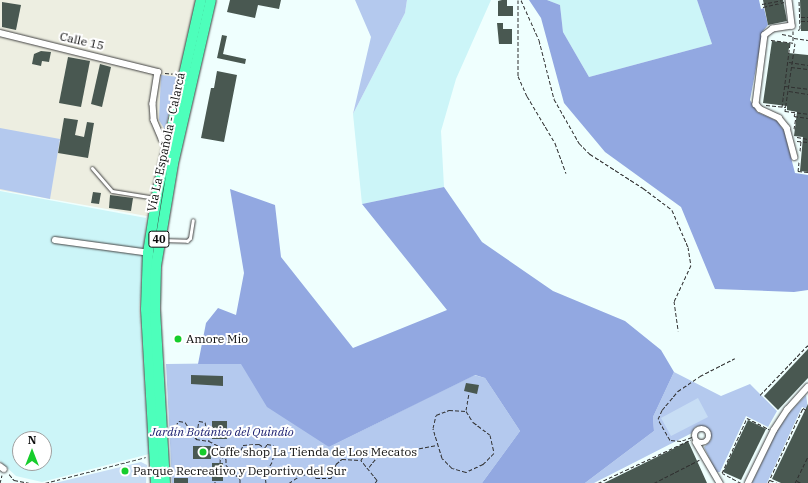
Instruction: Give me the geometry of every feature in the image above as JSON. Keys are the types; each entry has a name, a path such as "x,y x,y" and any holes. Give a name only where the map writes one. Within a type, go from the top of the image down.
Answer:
{"highway":[{"name":"Vía La Española - Calarcá","path":"156,483 156,456 146,309 152,253 173,144 184,75 201,0"},
{"name":"Vía La Española - Calarcá","path":"155,239 157,199 173,144 210,0"},
{"name":"Vía La Española - Calarcá","path":"152,253 165,483"}],"street":[{"path":"789,0 792,26 773,29 765,35 756,104 760,109 779,118 787,128 795,157"},
{"name":"Calle 15","path":"0,33 158,72"},
{"path":"158,72 153,104 154,120 162,139 173,144"},
{"path":"55,240 152,253"},
{"path":"748,483 774,430 787,410 808,387"},
{"path":"698,443 720,483"}],"lane":[{"path":"92,168 112,191 157,199"},
{"path":"155,239 187,241 190,238 193,220"}],"path":[{"path":"518,0 518,76 527,96 555,143 566,172"},
{"path":"521,0 539,40 554,99 579,143 590,154 643,188 672,210 688,247 691,265 674,301 678,331"},
{"path":"762,4 782,0"},
{"path":"763,7 786,0"},
{"path":"800,17 808,17"},
{"path":"800,21 808,21"},
{"path":"779,34 808,40"},
{"path":"770,40 795,43 785,111 808,114"},
{"path":"782,107 790,42"},
{"path":"788,62 808,65"},
{"path":"791,67 808,70"},
{"path":"158,72 184,75"},
{"path":"785,86 808,89"},
{"path":"788,91 808,94"},
{"path":"762,104 786,107"},
{"path":"794,130 796,116 795,112"},
{"path":"796,116 808,118"},
{"path":"793,137 808,139"},
{"path":"794,140 808,142"},
{"path":"798,171 808,172"},
{"path":"760,395 808,345"},
{"path":"698,443 670,440 658,419 662,410 678,391 700,376 735,358"},
{"path":"466,411 449,410 436,415 433,428 442,458 452,468 466,472 483,464 494,453 490,435 473,422 466,411 469,393"},
{"path":"768,483 803,408 808,410"},
{"path":"742,483 722,473 747,418 774,430"},
{"path":"190,434 185,422 179,421 175,426 177,431 190,434 196,439 209,441 221,447 241,450 243,445 259,444 265,448 267,444 273,445 275,450 272,462 265,474 266,483"},
{"path":"196,439 199,421 205,422 209,441"},
{"path":"598,483 692,439 698,443"},
{"path":"361,460 364,455 378,456 438,444"},
{"path":"220,463 221,447"},
{"path":"45,483 156,456"},
{"path":"220,456 226,459 226,465 240,479 240,483"},
{"path":"368,467 378,456"},
{"path":"801,483 796,482 808,456"},
{"path":"654,483 705,457"},
{"path":"289,483 301,475 310,474 316,478 331,478 336,464 342,459 361,460 377,480 375,483"},
{"path":"0,483 2,469"},
{"path":"2,469 14,480 29,483"},
{"path":"769,479 777,483"}],"shaded area":[{"path":"0,0 200,0 152,217 0,190"},
{"path":"407,0 491,0 456,79 441,131 444,187 362,204 353,114 405,13"},
{"path":"529,0 547,0 560,5 563,32 589,77 712,44 697,0 759,0 761,9 764,8 768,25 763,31 750,100 757,112 777,121 784,131 795,173 808,175 808,290 794,292 715,289 681,207 605,152 564,103 541,18"},
{"path":"547,0 697,0 712,44 589,77 563,32 560,5"},
{"path":"444,187 482,242 553,291 625,321 661,350 674,372 653,417 654,431 585,483 482,483 520,431 485,378 475,375 329,447 267,407 241,364 198,364 206,323 218,308 236,315 244,273 230,189 275,205 281,257 353,348 447,310 362,204"},
{"path":"0,191 146,218 139,308 149,454 42,482 16,476 0,461"},
{"path":"698,398 708,417 671,436 661,418"},
{"name":"Parque Recreativo y Deportivo del Sur","path":"141,462 147,465 146,483 55,483"}],"green space":[{"path":"355,0 407,0 405,13 353,114 371,37"},
{"path":"161,75 178,77 165,130 159,120"},
{"path":"0,128 60,139 50,199 0,189"},
{"name":"Jardín Botánico del Quindío","path":"245,363 329,447 474,375 485,378 520,431 482,483 172,483 166,364"},
{"path":"674,372 721,396 750,384 777,411 768,427 746,416 720,472 716,472 704,447 711,440 710,431 700,426 695,427 692,433 594,483 585,483 654,431 653,417"},
{"path":"806,395 808,409 802,407 767,483 752,483 777,431 790,412"}],"building":[{"path":"230,0 281,0 279,9 258,5 255,18 227,12"},
{"path":"507,0 507,6 513,6 513,16 498,16 498,1"},
{"path":"763,0 783,0 787,21 768,25"},
{"path":"800,0 808,0 808,31 801,31"},
{"path":"2,2 21,5 16,30 2,27"},
{"path":"497,23 503,23 503,29 512,29 512,44 499,44"},
{"path":"222,35 227,36 223,54 246,59 245,64 217,58"},
{"path":"772,41 790,43 788,53 808,55 808,172 800,171 803,137 794,136 797,112 787,110 787,106 763,103"},
{"path":"41,51 51,52 49,62 42,61 41,66 32,64 34,54"},
{"path":"68,57 90,61 81,107 59,103"},
{"path":"100,64 111,67 102,107 91,104"},
{"path":"217,71 237,75 224,142 201,138 211,88 214,88"},
{"path":"64,118 78,120 75,135 84,137 87,122 94,123 88,158 58,153"},
{"path":"93,192 101,193 99,204 91,203"},
{"path":"110,195 133,198 131,211 109,208"},
{"path":"808,349 808,378 778,410 764,396"},
{"path":"191,375 223,376 223,386 191,384"},
{"path":"466,383 479,385 477,394 464,391"},
{"path":"808,404 808,483 781,483 772,479"},
{"path":"748,420 766,429 741,480 723,472"},
{"path":"212,421 227,421 227,439 212,439"},
{"path":"688,441 707,483 604,483 671,450"},
{"path":"193,446 211,446 211,459 193,459"},
{"path":"212,463 223,463 223,481 212,481"},
{"path":"174,478 188,478 188,483 174,483"}],"place":[{"name":"Amore Mio","path":"178,339"},
{"name":"Coffe shop La Tienda de Los Mecatos","path":"203,452"},
{"name":"Parque Recreativo y Deportivo del Sur","path":"125,471"}]}
